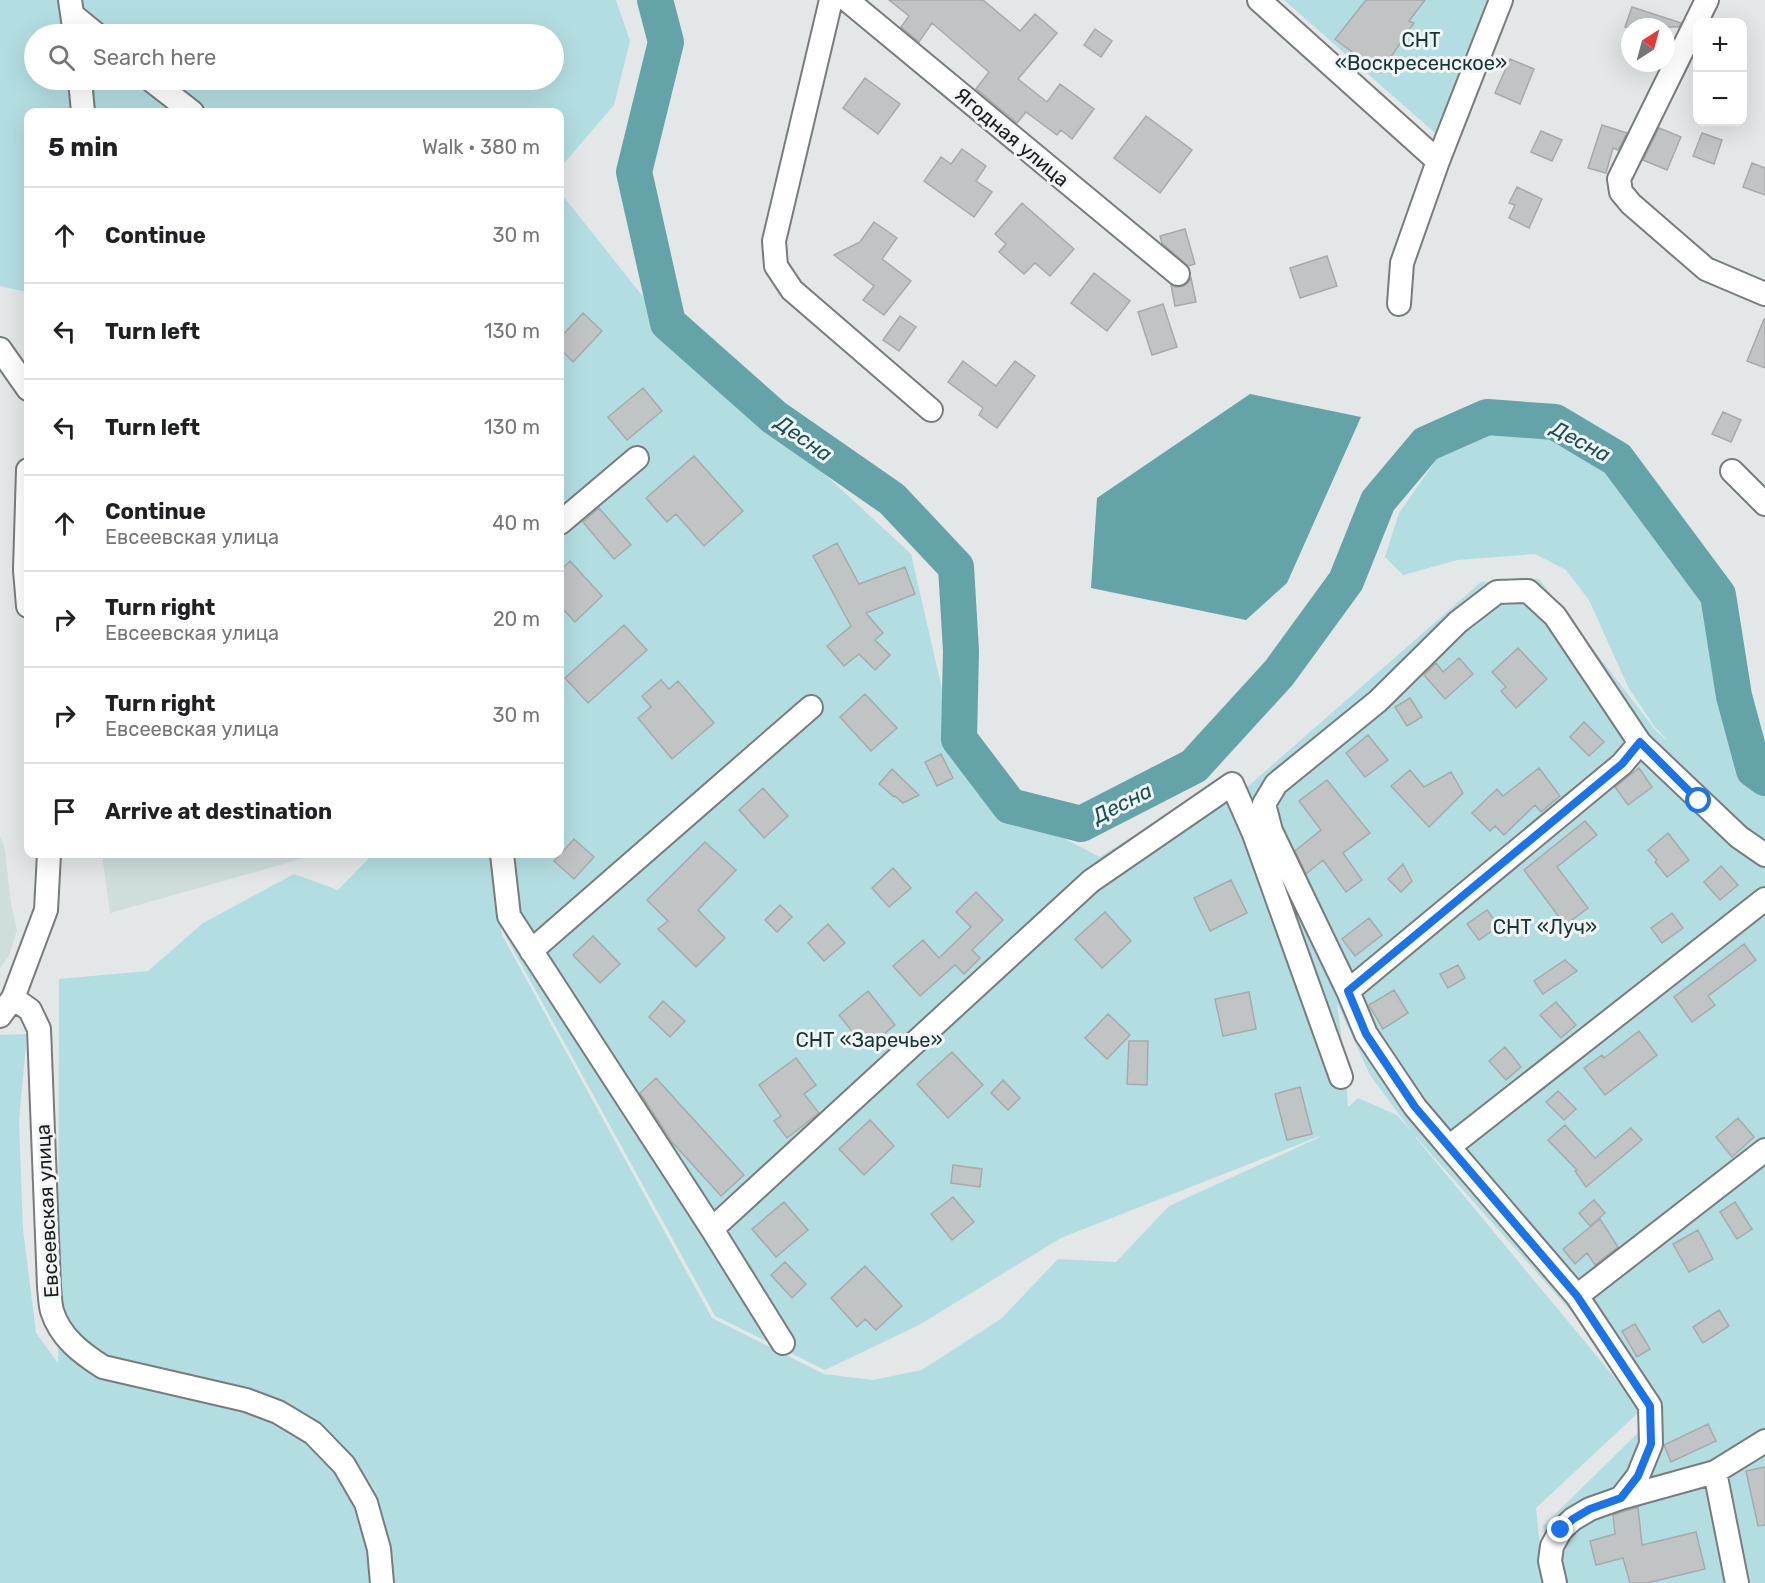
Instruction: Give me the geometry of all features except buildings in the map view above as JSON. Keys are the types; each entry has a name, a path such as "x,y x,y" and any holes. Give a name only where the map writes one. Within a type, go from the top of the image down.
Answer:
{"street":[{"path":"831,0 774,241 776,266 792,290 931,410"},
{"name":"Ягодная улица","path":"847,0 1178,274"},
{"path":"1259,0 1438,161"},
{"path":"1399,304 1402,263 1438,161 1501,0"},
{"path":"1707,0 1619,179 1621,192 1630,204 1706,269 1765,294"},
{"path":"81,90 83,108"},
{"path":"164,90 187,108"},
{"path":"0,349 24,383"},
{"path":"564,520 637,458"},
{"path":"1732,471 1765,504"},
{"path":"1621,1498 1638,1476 1651,1444 1650,1406 1577,1296 1415,1107 1366,1034 1348,991 1271,831 1264,804 1276,784 1378,701 1458,622 1497,592 1528,591 1555,616 1640,742 1739,837 1765,855"},
{"path":"531,951 811,707"},
{"path":"1348,991 1622,764 1640,742"},
{"path":"712,1229 1091,881 1232,784 1254,834 1341,1077"},
{"path":"6,1007 46,910 49,858"},
{"path":"502,858 509,916 712,1229 783,1343"},
{"path":"1449,1147 1765,899"},
{"name":"Евсеевская улица","path":"6,1007 30,1010 39,1029 49,1287 52,1311 64,1335 85,1355 103,1367 246,1400 278,1412 313,1433 344,1465 366,1503 379,1549 382,1583"},
{"path":"1577,1296 1765,1150"},
{"path":"1555,1583 1550,1561 1552,1546 1561,1530 1573,1519 1590,1509 1621,1498 1715,1472 1765,1441"},
{"path":"1715,1472 1737,1583"}],"shaded area":[{"path":"1250,394 1361,417 1287,583 1246,620 1091,588 1097,498"},
{"path":"0,836 5,850 11,904 17,930 9,956 0,968"},
{"path":"103,858 305,858 110,913"}],"green space":[{"path":"0,0 616,0 630,41 614,105 564,163 564,108 24,108 24,291 0,286"},
{"name":"СНТ «Воскресенское»","path":"1284,0 1510,0 1435,133"},
{"path":"564,197 671,332 911,554 954,741 1007,809 1100,857 1232,773 1245,789 1481,582 1539,579 1657,732 1668,741 1654,726 1628,687 1589,600 1566,570 1535,554 1458,560 1403,575 1385,557 1399,513 1438,457 1484,428 1553,431 1615,463 1661,508 1675,531 1665,544 1669,561 1692,578 1717,612 1727,707 1765,776 1765,1583 1558,1583 1543,1526 1644,1427 1639,1412 1536,1508 1546,1583 0,1583 0,1035 27,1034 19,1121 23,1229 36,1333 58,1363 59,979 148,971 203,923 294,874 338,890 369,858 492,858 502,935 712,1318 824,1374 873,1380 922,1370 1002,1318 1058,1259 1116,1262 1169,1206 1320,1136 1061,1238 919,1325 825,1370 715,1316 505,935 497,858 564,858","holes":["1337,1003 1370,1075 1412,1132 1397,1115 1358,1098 1348,1107","1416,1137 1625,1372 1634,1401"]}],"waterway":[{"name":"Десна","path":"655,0 666,42 634,172 668,323 774,417 892,499 956,567 961,651 959,739 1010,806 1081,824 1194,766 1279,673 1346,581 1378,501 1426,444 1487,417 1555,422 1617,459 1718,595 1734,696 1754,770 1765,778"}],"route":[{"path":"1561,1530 1573,1519 1590,1509 1621,1498 1638,1476 1651,1444 1650,1406 1577,1296 1415,1107 1366,1034 1348,991 1622,764 1640,742 1699,801"}],"park label":[{"name":"СНТ «Луч»","path":"1545,927"},
{"name":"СНТ «Заречье»","path":"869,1040"}]}
